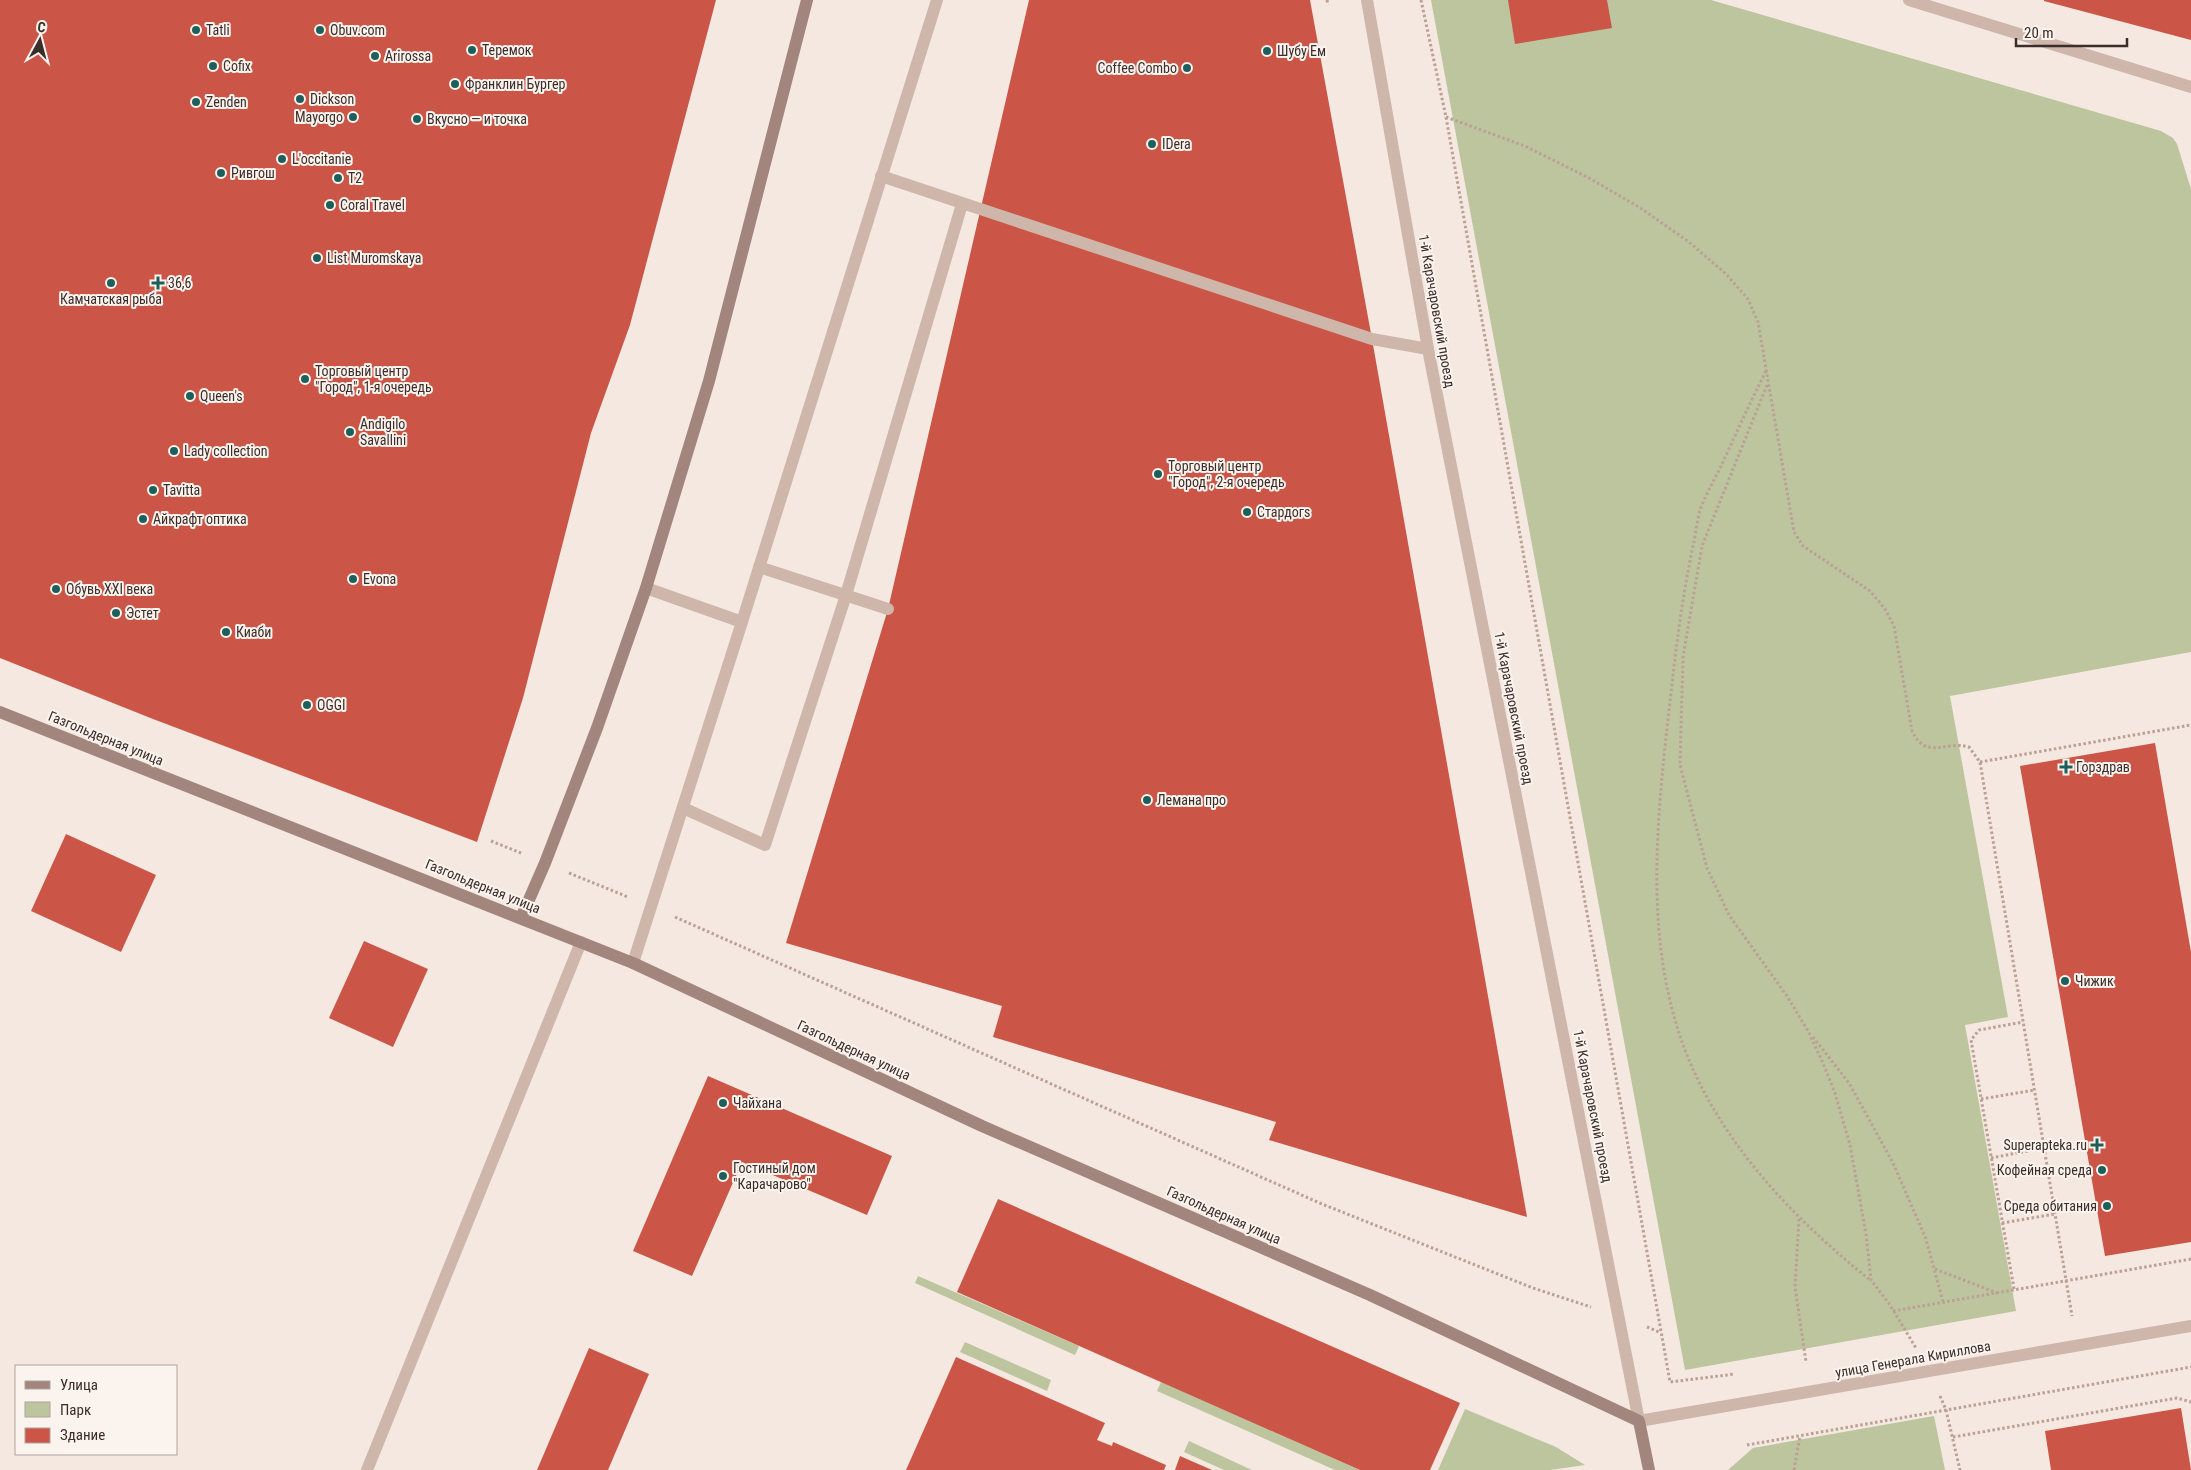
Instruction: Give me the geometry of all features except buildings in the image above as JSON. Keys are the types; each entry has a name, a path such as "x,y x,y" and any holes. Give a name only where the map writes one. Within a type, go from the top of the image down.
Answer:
{"street":[{"path":"521,918 545,863 597,728 646,588 709,380 807,0"},
{"path":"633,963 760,566 936,0"},
{"name":"1-й Карачаровский проезд","path":"1367,0 1428,349 1639,1421"},
{"path":"1909,0 2191,87"},
{"path":"882,176 1372,339 1428,349"},
{"path":"683,808 764,845 846,595 962,204"},
{"path":"760,566 888,609"},
{"path":"646,588 742,622"},
{"name":"Газгольдерная улица","path":"0,712 633,963 982,1126 1370,1295 1639,1421"},
{"path":"367,1470 581,942"},
{"name":"улица Генерала Кириллова","path":"1639,1421 2191,1326"},
{"path":"1639,1421 1649,1470"}],"path":[{"path":"1327,0 1328,5"},
{"path":"1421,0 1446,118 1670,1382 1735,1374"},
{"path":"1446,118 1525,146 1589,178 1639,207 1689,242 1726,274 1748,299 1758,322 1792,523 1798,539 1810,552 1870,591 1886,609 1894,626 1912,731 1917,741 1924,746 1935,748 1962,745 1973,751 1980,762 2072,1316"},
{"path":"1766,370 1701,508 1678,635 1660,799 1657,914 1663,973 1674,1016 1699,1083 1738,1147 1768,1185 1799,1219 1829,1247 1870,1280 1893,1311 1928,1372 1946,1410 1960,1470"},
{"path":"1768,383 1702,546 1682,657 1680,765 1707,868 1729,915 1787,996 1808,1031 1849,1083 1882,1141 1926,1240 1943,1302"},
{"path":"1980,762 2191,725"},
{"path":"491,841 651,906 1322,1204 1533,1288 1660,1332"},
{"path":"2014,1289 1971,1040 1979,1030 2023,1022"},
{"path":"1808,1031 1835,1093 1850,1145 1866,1234 1870,1280"},
{"path":"1981,1099 2035,1090"},
{"path":"1992,1158 2044,1148"},
{"path":"2002,1223 2055,1214"},
{"path":"1799,1219 1796,1288 1806,1362"},
{"path":"1893,1311 2191,1259"},
{"path":"1934,1269 1997,1293"},
{"path":"1747,1445 2191,1367"},
{"path":"1953,1437 2177,1398 2191,1402"},
{"path":"1794,1470 1800,1436"}],"green space":[{"path":"1431,0 1711,0 2161,131 2173,138 2177,144 2191,189 2191,652 1950,696 2008,1017 1965,1025 2016,1311 1685,1370"},
{"path":"918,1276 1079,1346 1075,1355 915,1283"},
{"path":"965,1342 1051,1380 1047,1391 960,1352"},
{"path":"1161,1382 1360,1470 1335,1470 1157,1391"},
{"path":"1465,1409 1556,1447 1585,1465 1550,1470 1438,1470"},
{"path":"1934,1416 1945,1470 1728,1470 1753,1448"},
{"path":"1189,1441 1252,1470 1224,1470 1184,1452"}],"place":[{"name":"Tatli","path":"196,30"},
{"name":"Obuv.com","path":"320,30"},
{"name":"Теремок","path":"472,50"},
{"name":"Шубу Ем","path":"1267,51"},
{"name":"Arirossa","path":"375,56"},
{"name":"Cofix","path":"213,66"},
{"name":"Coffee Combo","path":"1187,68"},
{"name":"Франклин Бургер","path":"455,84"},
{"name":"Dickson","path":"300,99"},
{"name":"Zenden","path":"196,102"},
{"name":"Mayorgo","path":"353,117"},
{"name":"Вкусно — и точка","path":"417,119"},
{"name":"IDera","path":"1152,144"},
{"name":"L'occitanie","path":"282,159"},
{"name":"Ривгош","path":"221,173"},
{"name":"T2","path":"338,178"},
{"name":"Coral Travel","path":"330,205"},
{"name":"List Muromskaya","path":"317,258"},
{"name":"Камчатская рыба","path":"111,283"},
{"name":"36,6","path":"158,283"},
{"name":"Торговый центр \"Город\", 1-я очередь","path":"305,379"},
{"name":"Queen's","path":"190,396"},
{"name":"Andigilo Savallini","path":"350,432"},
{"name":"Lady collection","path":"174,451"},
{"name":"Торговый центр \"Город\", 2-я очередь","path":"1158,474"},
{"name":"Tavitta","path":"153,490"},
{"name":"Стардогs","path":"1247,512"},
{"name":"Айкрафт оптика","path":"143,519"},
{"name":"Evona","path":"353,579"},
{"name":"Обувь XXI века","path":"56,589"},
{"name":"Эстет","path":"116,613"},
{"name":"Киаби","path":"226,632"},
{"name":"OGGI","path":"307,705"},
{"name":"Горздрав","path":"2066,767"},
{"name":"Лемана про","path":"1147,800"},
{"name":"Чижик","path":"2065,981"},
{"name":"Чайхана","path":"723,1103"},
{"name":"Superapteka.ru","path":"2097,1145"},
{"name":"Кофейная среда","path":"2102,1170"},
{"name":"Гостиный дом \"Карачарово\"","path":"723,1176"},
{"name":"Среда обитания","path":"2107,1206"}]}
